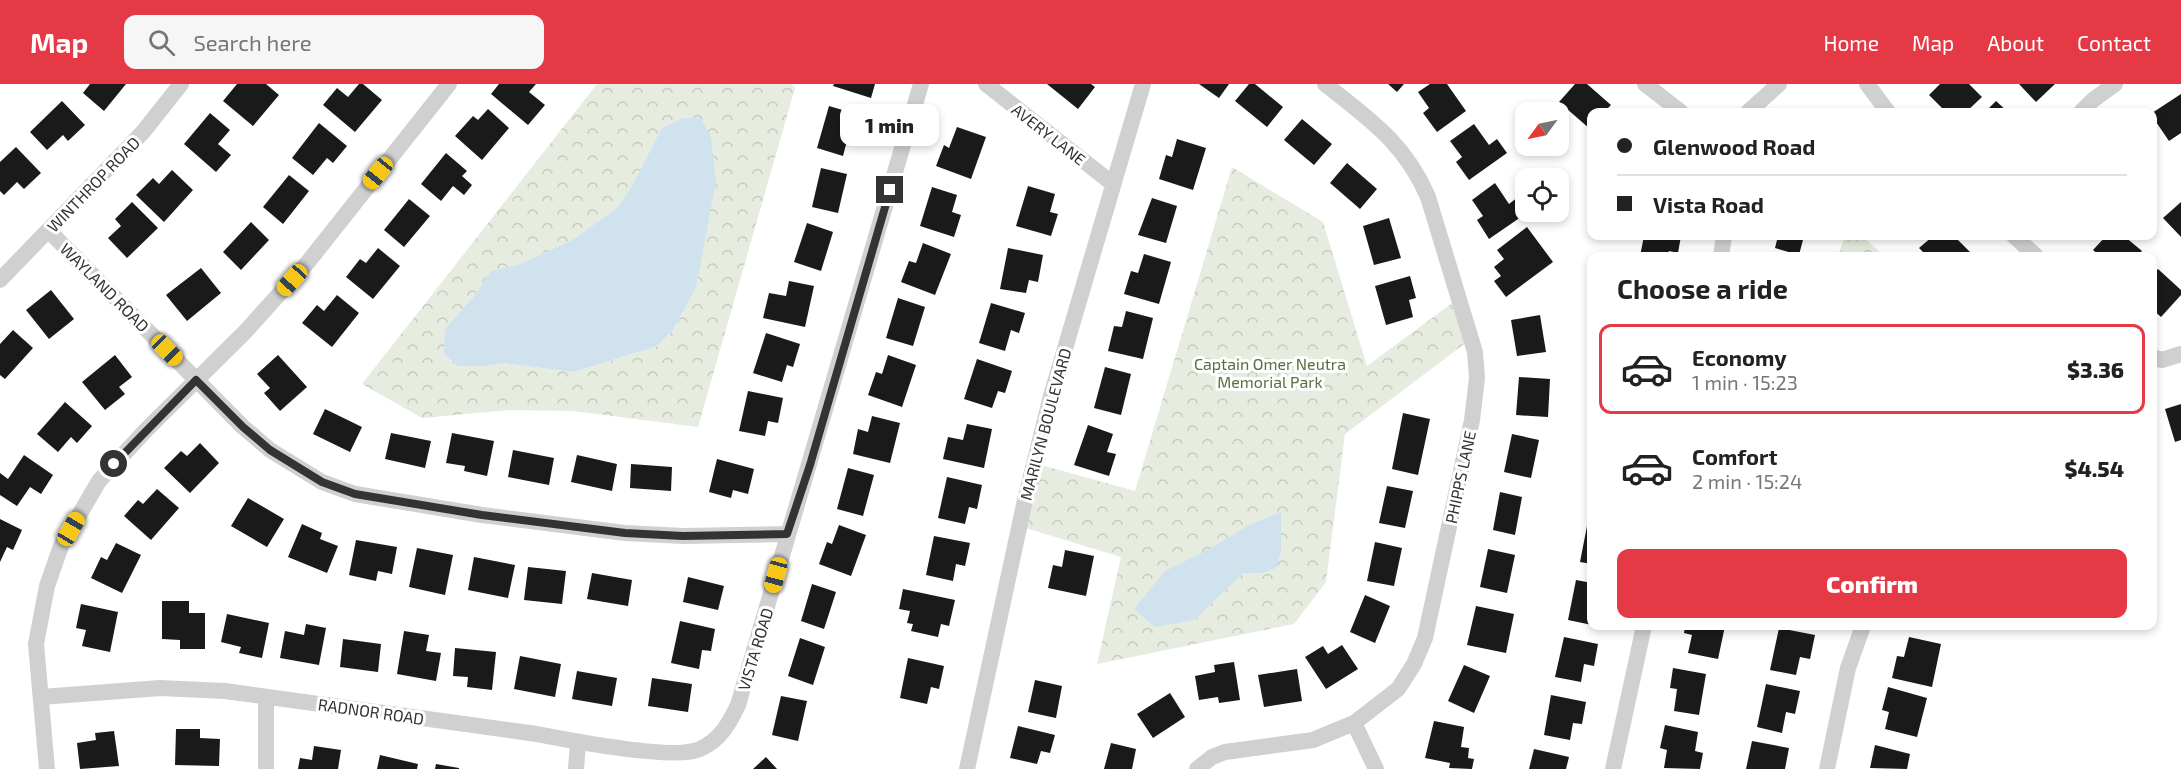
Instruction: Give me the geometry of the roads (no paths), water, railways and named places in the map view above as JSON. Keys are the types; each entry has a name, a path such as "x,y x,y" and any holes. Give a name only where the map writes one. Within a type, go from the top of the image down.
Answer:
{"street":[{"name":"WINTHROP ROAD","path":"0,280 143,132 181,84"},
{"path":"47,769 36,644 38,626 47,586 62,546 99,481 146,430 245,332 308,262 449,84"},
{"name":"VISTA ROAD","path":"699,750 718,738 728,727 738,705 921,84"},
{"name":"AVERY LANE","path":"986,84 1113,184"},
{"name":"MARILYN BOULEVARD","path":"967,769 1027,491 1051,396 1143,84"},
{"name":"PHIPPS LANE","path":"1197,769 1212,757 1225,752 1313,740 1354,723 1398,689 1414,664 1425,638 1472,420 1477,378 1475,352 1428,197 1420,178 1402,150 1325,84"},
{"path":"1645,84 1676,108"},
{"path":"1752,108 1779,84"},
{"path":"1867,84 1885,108"},
{"path":"2085,108 2115,84"},
{"name":"WAYLAND ROAD","path":"49,231 243,427 270,450 322,482 355,494 482,515 625,533 683,536 787,534"},
{"path":"2018,240 2032,252"},
{"path":"2157,358 2162,360 2181,354"},
{"path":"1613,769 1643,630"},
{"path":"1827,769 1848,668 1862,630"},
{"name":"RADNOR ROAD","path":"41,697 160,688 225,691 578,742 677,754 699,750"},
{"path":"266,697 267,769"},
{"path":"1354,723 1376,769"},
{"path":"576,769 578,742"}],"water":[{"path":"683,118 701,118 711,138 716,181 696,288 673,330 657,346 574,372 503,363 458,366 444,354 445,329 472,299 491,271 520,264 572,240 618,207 634,182 661,129"},
{"path":"1281,512 1281,552 1276,568 1263,573 1243,573 1194,620 1155,627 1134,609 1165,571 1211,548 1249,525"}],"park label":[{"name":"Captain Omer Neutra Memorial Park","path":"1270,372"}]}
